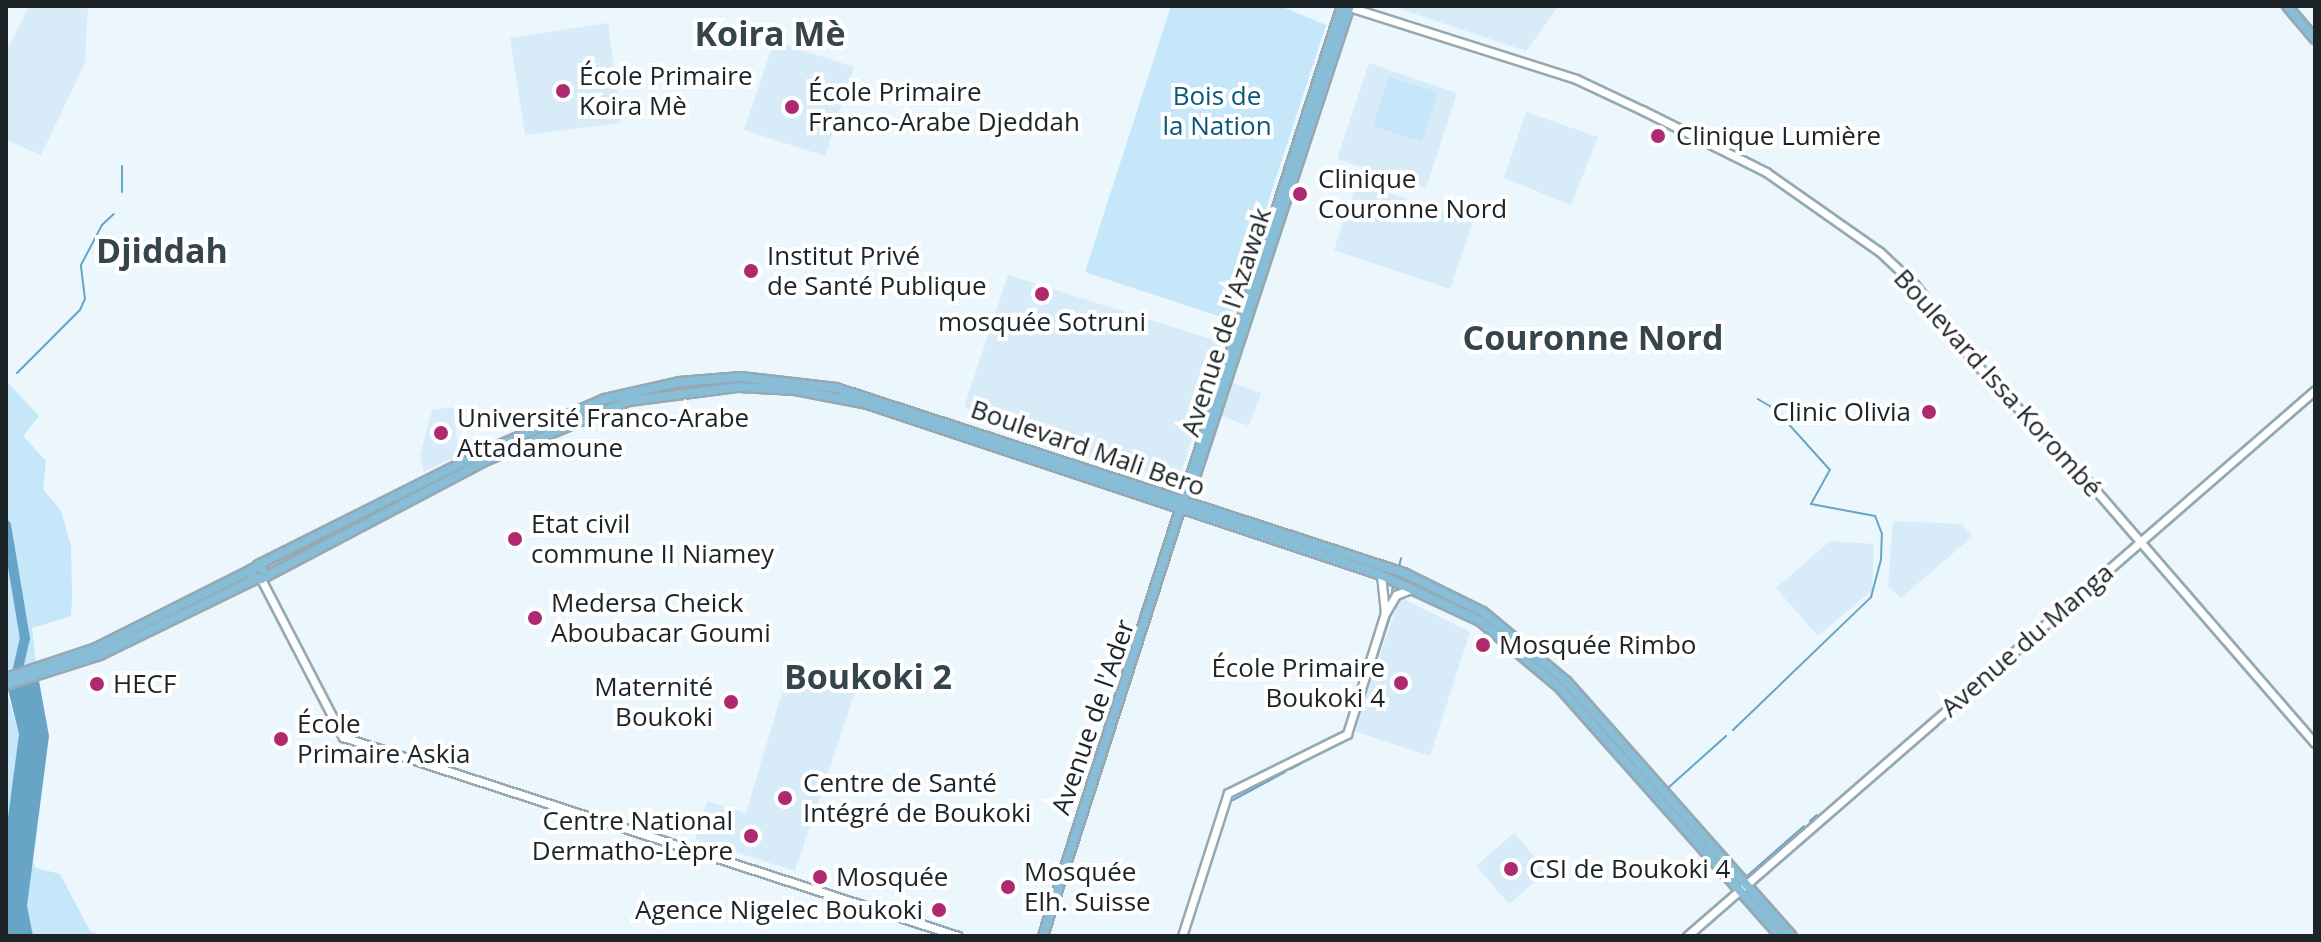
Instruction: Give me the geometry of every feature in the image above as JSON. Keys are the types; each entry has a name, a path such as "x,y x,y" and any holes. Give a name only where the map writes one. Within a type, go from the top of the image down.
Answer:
{"main road":[{"name":"Avenue de l'Azawak","path":"1183,505 1347,6"},
{"path":"2287,6 2315,39"},
{"name":"Boulevard Mali Bero","path":"10,681 124,645 261,577 403,498 522,443 613,406 675,392 739,387 795,390 867,404 1404,573 1483,612 1567,682 1742,886 1780,936"},
{"name":"Boulevard Mali Bero","path":"1183,505 1415,588 1480,621 1530,660 1792,936"},
{"name":"Avenue de l'Ader","path":"1043,936 1183,505"},
{"name":"Boulevard Mali Bero","path":"26,676 96,648 254,567 389,506"},
{"path":"254,567 261,577"}],"street":[{"name":"Boulevard Issa Korombé","path":"1347,6 1576,79 1776,179 1880,252 1915,285 1974,362 2062,453 2315,743"},
{"name":"Avenue du Manga","path":"1687,936 2315,390"},
{"path":"1381,575 1385,613"},
{"path":"261,577 332,723 349,740 958,936"},
{"path":"1182,936 1228,793 1347,734 1385,613 1396,595 1415,588"}],"shaded area":[{"path":"29,6 88,6 85,63 41,155 6,140 6,52"},
{"path":"1391,6 1559,6 1526,51"},
{"path":"608,23 621,123 525,135 510,38"},
{"path":"774,41 854,67 825,156 744,130"},
{"path":"1369,63 1457,93 1426,188 1337,159"},
{"path":"1526,112 1598,137 1571,205 1504,178"},
{"path":"1357,182 1473,221 1450,289 1334,250"},
{"path":"1008,275 1214,340 1221,351 1181,472 1171,480 971,415 965,404"},
{"path":"1233,383 1261,393 1249,426 1221,416"},
{"name":"Université Franco-Arabe Attadamoune","path":"453,407 459,455 424,472 420,455 432,410"},
{"path":"1893,521 1961,524 1973,536 1901,598 1888,587"},
{"path":"1830,541 1874,544 1872,590 1818,636 1776,588"},
{"path":"1400,597 1470,632 1430,756 1354,731"},
{"path":"791,662 858,683 795,871 695,839 707,801 746,813"},
{"name":"CSI de Boukoki 4","path":"1514,833 1547,871 1509,904 1476,866"}],"green space":[{"name":"Bois de la Nation","path":"1171,6 1280,6 1326,25 1232,312 1221,317 1085,272"},
{"path":"1389,77 1438,92 1422,142 1373,126"},
{"path":"6,381 39,416 23,436 46,461 43,489 61,511 71,546 72,597 71,616 32,628 36,665 6,673"},
{"path":"6,689 19,734 8,822 36,868 60,874 90,931 102,936 6,936"}],"water":[{"path":"39,681 49,736 27,906 33,936 6,936 6,833 19,734 8,689"}],"waterway":[{"path":"122,166 122,192"},
{"path":"17,373 80,310 85,299 81,265 102,225 114,214"},
{"path":"1733,730 1871,597 1881,559 1882,534 1875,516 1811,504 1830,470 1775,409 1758,399"},
{"path":"6,525 25,638 18,669 22,680"},
{"path":"1399,567 1401,558"},
{"path":"1352,734 1395,602"},
{"path":"1668,788 1726,736"},
{"path":"1291,769 1336,744"},
{"path":"1233,800 1285,772"},
{"path":"1810,821 1817,815"},
{"path":"1746,877 1804,826"}],"place":[{"name":"École Primaire Koira Mè","path":"563,91"},
{"name":"École Primaire Franco-Arabe Djeddah","path":"792,107"},
{"name":"Clinique Lumière","path":"1658,136"},
{"name":"Clinique Couronne Nord","path":"1300,194"},
{"name":"Institut Privé de Santé Publique","path":"751,271"},
{"name":"mosquée Sotruni","path":"1042,294"},
{"name":"Clinic Olivia","path":"1929,412"},
{"name":"Université Franco-Arabe Attadamoune","path":"441,433"},
{"name":"Etat civil commune II Niamey","path":"515,539"},
{"name":"Medersa Cheick Aboubacar Goumi","path":"535,618"},
{"name":"Mosquée Rimbo","path":"1483,645"},
{"name":"École Primaire Boukoki 4","path":"1401,683"},
{"name":"HECF","path":"97,684"},
{"name":"Maternité Boukoki","path":"731,702"},
{"name":"École Primaire Askia","path":"281,739"},
{"name":"Centre de Santé Intégré de Boukoki","path":"785,798"},
{"name":"Centre National Dermatho-Lèpre","path":"751,836"},
{"name":"CSI de Boukoki 4","path":"1511,869"},
{"name":"Mosquée","path":"820,877"},
{"name":"Mosquée Elh. Suisse","path":"1008,887"},
{"name":"Agence Nigelec Boukoki","path":"939,910"}],"district":[{"name":"Koira Mè","path":"770,34"},
{"name":"Djiddah","path":"162,251"},
{"name":"Couronne Nord","path":"1593,338"},
{"name":"Boukoki 2","path":"868,677"}]}
